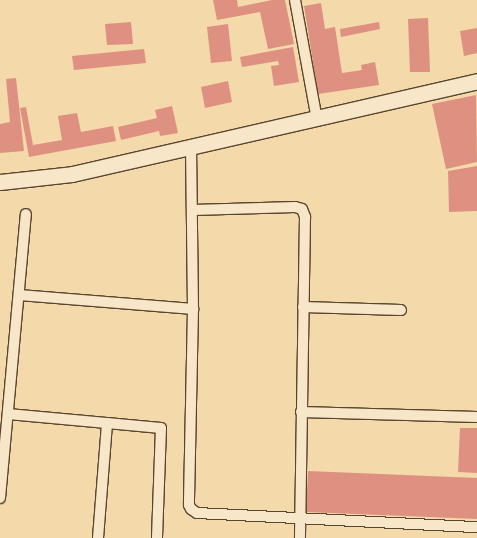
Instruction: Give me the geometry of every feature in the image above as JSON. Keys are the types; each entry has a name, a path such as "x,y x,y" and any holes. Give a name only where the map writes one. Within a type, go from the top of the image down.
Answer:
{"street":[{"path":"295,0 317,120"},
{"path":"2,181 72,174 317,120 477,82"},
{"path":"191,147 193,210 188,505 197,513 477,527"},
{"path":"193,210 295,207 302,209 305,217 300,538"},
{"path":"0,498 26,214"},
{"path":"19,295 192,309"},
{"path":"303,307 401,310"},
{"path":"301,412 477,417"},
{"path":"8,414 161,428 157,538"},
{"path":"98,538 107,423"}],"building":[{"path":"213,0 237,0 238,7 272,0 285,0 294,44 268,49 260,12 217,20"},
{"path":"321,3 325,29 335,27 342,73 362,70 361,65 375,62 379,85 318,94 304,6"},
{"path":"428,18 430,72 410,72 408,19"},
{"path":"131,22 133,44 107,45 105,24"},
{"path":"379,22 380,29 341,37 340,29"},
{"path":"228,24 232,61 211,63 207,27"},
{"path":"477,28 477,53 464,56 460,31"},
{"path":"293,47 299,82 274,86 271,66 279,65 278,61 242,67 240,57"},
{"path":"144,49 146,63 74,70 72,56"},
{"path":"16,78 24,151 0,153 0,124 10,122 6,79"},
{"path":"228,81 232,102 205,108 201,87"},
{"path":"476,95 477,162 446,169 432,104"},
{"path":"172,106 178,133 160,136 159,131 121,140 118,127 157,118 155,110"},
{"path":"26,107 33,145 62,140 58,116 77,113 81,132 113,126 116,141 29,157 20,108"},
{"path":"477,166 477,211 449,212 448,171"},
{"path":"460,428 477,428 477,473 458,472"},
{"path":"308,471 477,478 477,519 306,512"}]}
